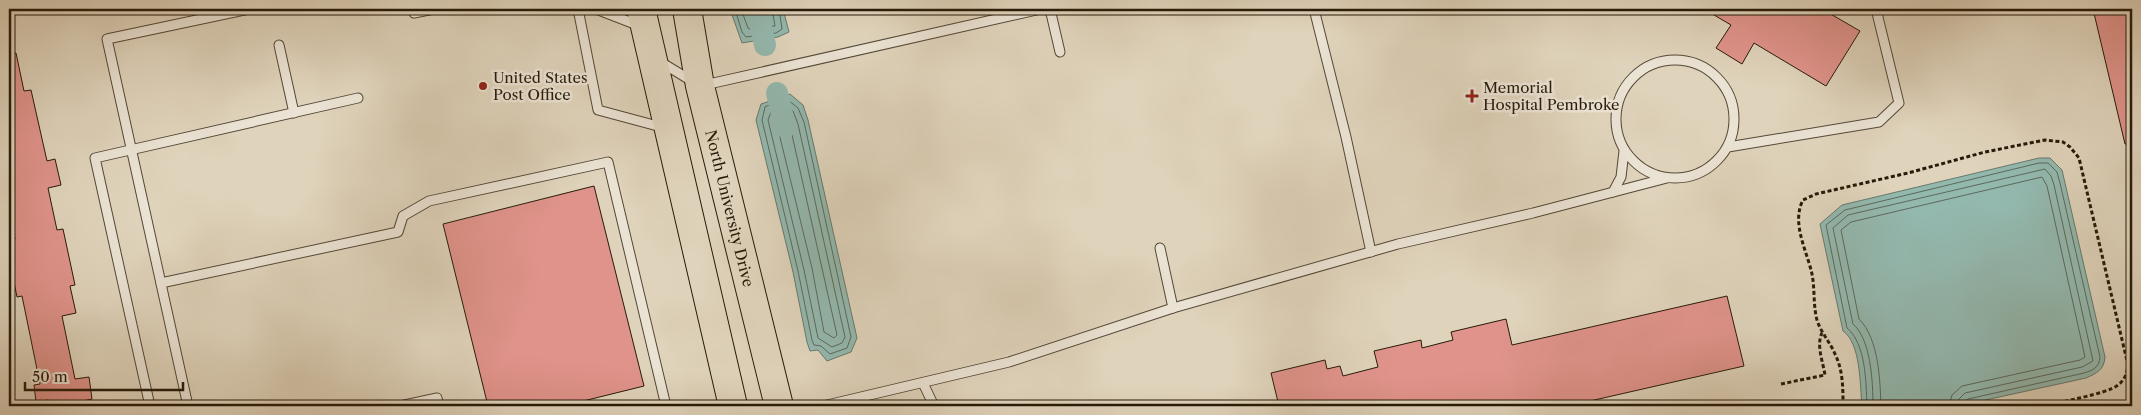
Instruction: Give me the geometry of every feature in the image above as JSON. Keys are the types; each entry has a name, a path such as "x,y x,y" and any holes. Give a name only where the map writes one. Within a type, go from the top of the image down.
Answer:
{"main road":[{"name":"North University Drive","path":"687,9 700,86 779,406"},
{"path":"643,18 733,406"}],"lane":[{"path":"188,406 107,39 249,9"},
{"path":"412,9 414,12 434,9"},
{"path":"578,9 598,110 668,129"},
{"path":"596,9 643,18"},
{"path":"651,55 675,72 700,86 1041,9"},
{"path":"1050,9 1060,52"},
{"path":"1314,9 1348,146 1371,252"},
{"path":"1728,147 1879,122 1899,103 1876,9"},
{"path":"278,45 294,113"},
{"path":"823,406 1009,362 1173,308 1371,252 1667,178 1681,178 1700,173 1716,163 1728,147 1734,129 1734,110 1728,91 1716,76 1700,66 1681,60 1662,62 1644,69 1632,78 1618,104 1616,120 1618,136 1624,150 1634,162 1647,172 1667,178"},
{"path":"150,406 95,158 358,98"},
{"path":"1613,192 1621,177 1624,150"},
{"path":"161,283 398,232 403,216 429,201 608,162 666,406"},
{"path":"1160,248 1173,308"},
{"path":"923,383 934,406"},
{"path":"400,406 437,398 439,406"}],"path":[{"path":"1843,406 1843,382 1840,366 1836,354 1822,333 1814,307 1812,276 1799,227 1800,206 1803,200 1816,194 1908,173 1985,152 2044,140 2063,142 2079,158 2128,365 2123,380 2111,389 2043,406"},
{"path":"1781,384 1825,375 1819,339 1822,333"}],"water":[{"path":"730,9 783,9 789,32 778,37 742,43"},
{"path":"790,94 803,105 808,120 857,338 851,352 827,361 818,350 810,351 807,342 793,272 756,120 761,104"},
{"path":"2039,158 2050,158 2062,170 2105,357 2101,368 2097,373 2086,378 1958,406 1862,406 1856,355 1849,337 1843,331 1820,224 1842,205"}],"building":[{"path":"1704,9 1822,9 1860,31 1826,86 1754,43 1742,64 1716,48 1731,25"},
{"path":"2093,9 2132,9 2132,143 2125,144"},
{"path":"16,53 24,91 31,90 47,161 55,159 61,185 48,188 57,230 63,229 75,285 70,286 76,313 62,316 75,379 89,377 92,399 83,401 84,406 49,406 48,400 36,402 34,385 40,384 22,296 17,297 9,258 9,240 15,239 9,212 9,54"},
{"path":"594,186 644,386 563,406 488,406 443,224"},
{"path":"1727,296 1744,366 1568,406 1279,406 1271,373 1325,360 1327,369 1340,366 1343,376 1378,367 1374,351 1421,340 1422,348 1453,340 1451,332 1506,319 1512,345"}],"waterway":[{"path":"757,9 765,45"},
{"path":"777,93 785,127"}],"place":[{"name":"United States Post Office","path":"483,86"},
{"name":"Memorial Hospital Pembroke","path":"1472,96"}]}
